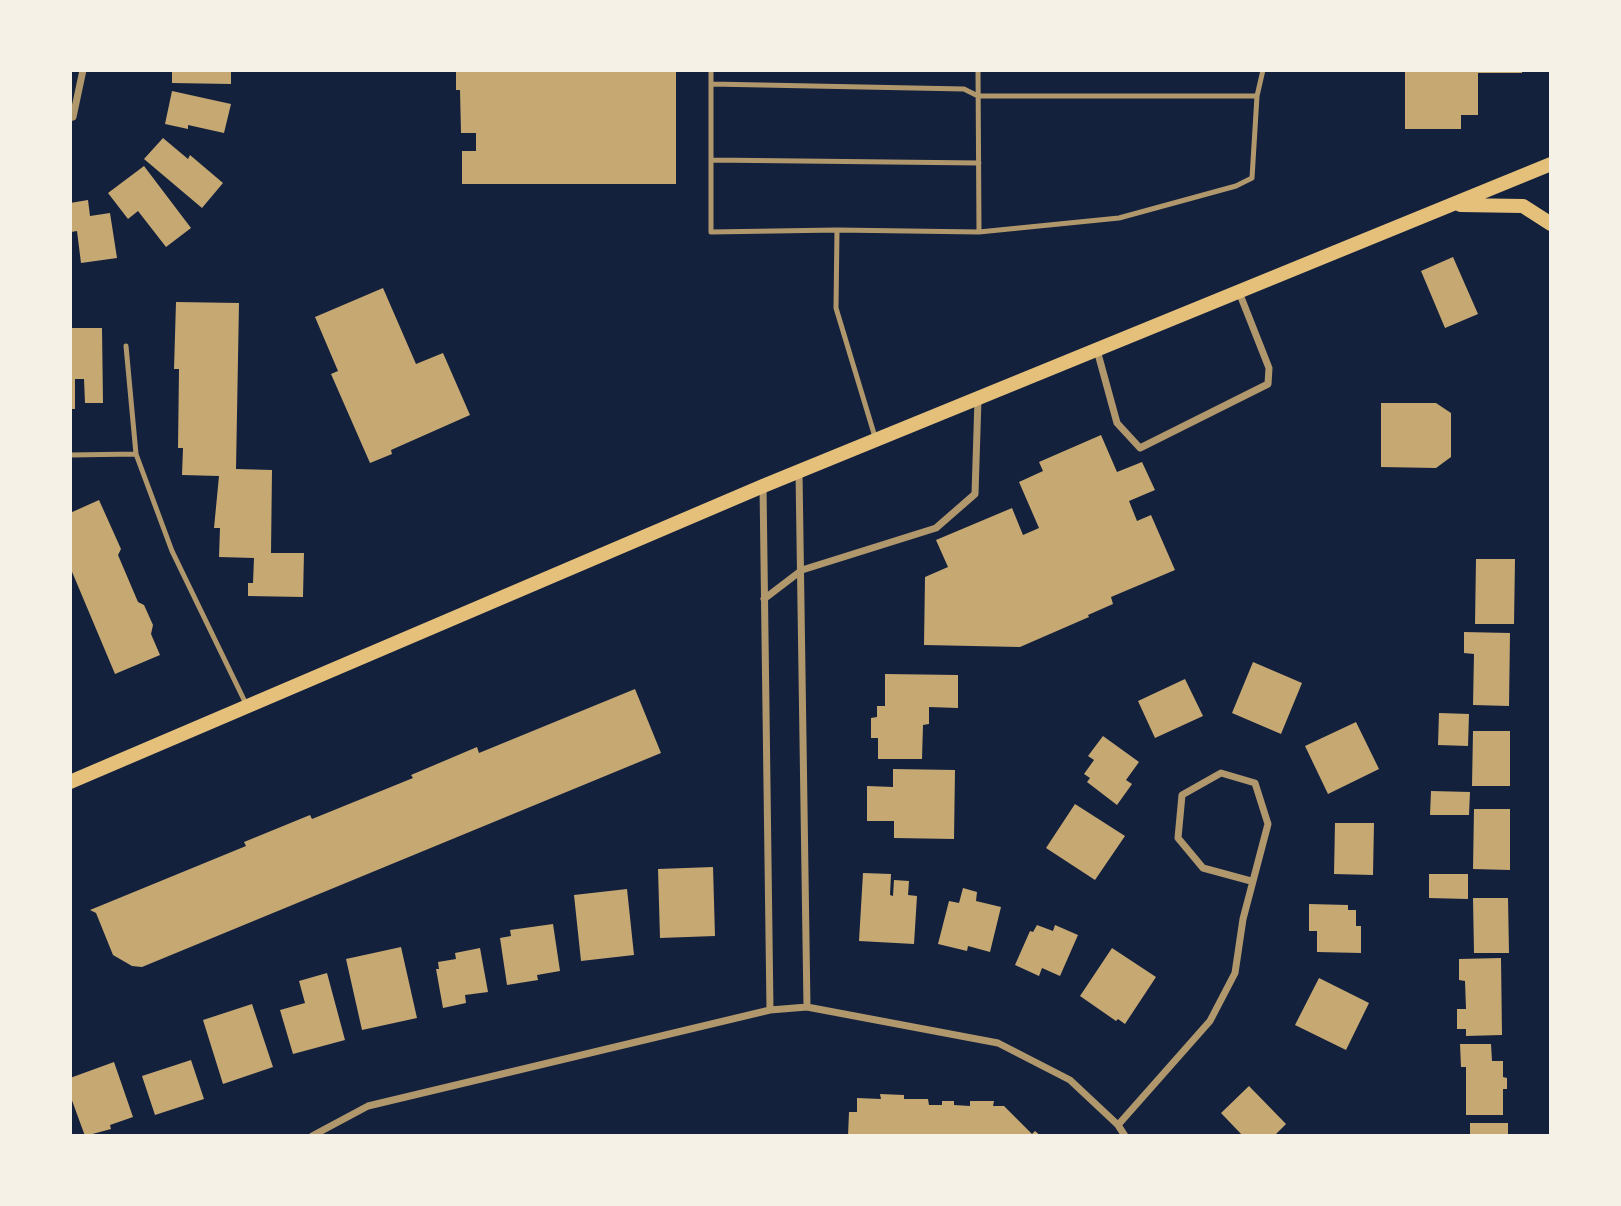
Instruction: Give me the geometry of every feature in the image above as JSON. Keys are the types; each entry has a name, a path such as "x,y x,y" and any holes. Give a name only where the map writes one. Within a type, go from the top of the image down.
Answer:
{"main road":[{"path":"70,782 763,486 1551,164"},
{"path":"1451,205 1523,206 1551,224"}],"street":[{"path":"70,118 73,117 83,70"},
{"path":"1097,349 1117,424 1140,447 1268,384 1269,368 1239,291"},
{"path":"764,599 801,572 936,528 975,494 978,398"},
{"path":"799,471 807,1007"},
{"path":"763,486 770,1010"},
{"path":"1118,1125 1210,1021 1235,973 1251,881 1268,824 1255,783 1221,773 1182,795 1178,838 1203,867 1251,881"},
{"path":"312,1136 368,1107 770,1010 807,1007 998,1043 1070,1080 1118,1125 1125,1136"}],"lane":[{"path":"712,70 711,232 979,232 1119,218 1244,182 1252,178 1257,96 1263,70"},
{"path":"978,70 979,232"},
{"path":"711,84 964,89 978,96 1257,96"},
{"path":"711,160 979,163"},
{"path":"836,230 836,308 875,440"},
{"path":"126,346 136,454 172,551 247,706"},
{"path":"70,455 136,454"}],"building":[{"path":"172,70 231,70 231,84 172,83"},
{"path":"456,70 676,70 676,184 462,184 462,151 476,151 476,133 461,133 460,90 456,90"},
{"path":"1405,70 1522,70 1522,73 1478,73 1478,115 1461,115 1461,129 1405,129"},
{"path":"172,91 231,104 224,133 188,125 188,129 165,124"},
{"path":"163,138 188,159 190,155 223,183 202,208 144,159"},
{"path":"144,166 191,228 166,247 138,211 128,219 108,193"},
{"path":"88,200 90,216 110,213 117,258 81,263 77,231 71,232 70,203"},
{"path":"1453,257 1478,314 1445,328 1421,271"},
{"path":"383,288 416,364 443,353 470,415 391,450 392,454 370,463 331,374 338,371 315,317"},
{"path":"176,302 239,303 236,469 272,470 271,553 304,553 303,597 248,596 248,583 253,583 254,558 219,557 220,528 214,528 219,476 182,475 183,448 178,448 179,369 174,369"},
{"path":"70,328 102,328 103,403 85,403 84,379 75,379 75,409 70,409"},
{"path":"1381,403 1436,403 1451,413 1451,457 1436,468 1381,467"},
{"path":"1101,435 1117,472 1142,462 1155,490 1129,501 1137,521 1151,515 1175,570 1111,597 1113,604 1020,647 924,645 925,577 948,567 936,540 1012,508 1023,535 1039,528 1019,482 1043,471 1039,462"},
{"path":"99,500 121,549 118,555 138,602 144,605 153,625 151,634 160,655 115,674 70,567 70,513"},
{"path":"1476,559 1515,559 1514,624 1475,624"},
{"path":"1464,632 1510,633 1509,706 1473,705 1474,654 1464,653"},
{"path":"1253,662 1302,683 1281,734 1232,713"},
{"path":"885,674 958,675 958,708 929,707 929,724 923,725 922,759 878,759 878,738 871,738 871,718 877,717 877,706 885,706"},
{"path":"1185,679 1203,716 1155,738 1138,701"},
{"path":"635,689 661,753 142,967 132,966 113,955 96,913 90,910 246,846 244,842 310,815 312,819 413,778 411,775 477,747 479,753"},
{"path":"1439,713 1469,714 1468,746 1438,745"},
{"path":"1356,722 1379,769 1328,794 1305,746"},
{"path":"1473,731 1510,731 1510,786 1472,786"},
{"path":"1103,736 1139,762 1126,780 1132,784 1117,805 1087,782 1090,778 1084,774 1094,760 1088,756"},
{"path":"893,769 955,770 954,839 894,838 894,821 867,821 867,786 893,787"},
{"path":"1431,791 1470,792 1469,815 1430,815"},
{"path":"1075,804 1125,836 1095,880 1046,848"},
{"path":"1474,809 1510,809 1510,870 1473,869"},
{"path":"1335,823 1374,823 1373,875 1334,874"},
{"path":"713,867 715,936 660,938 658,869"},
{"path":"863,873 891,874 890,895 893,896 894,880 909,881 908,895 917,896 914,944 859,941"},
{"path":"1429,874 1468,874 1468,899 1429,898"},
{"path":"963,888 977,892 976,901 1001,907 990,952 968,946 967,951 938,944 949,901 959,903"},
{"path":"627,889 634,955 581,961 574,895"},
{"path":"1473,898 1508,898 1509,953 1474,953"},
{"path":"1309,904 1348,905 1348,910 1356,910 1356,926 1361,926 1361,953 1317,952 1317,931 1309,931"},
{"path":"553,924 560,971 537,975 538,980 507,985 500,938 511,936 510,930"},
{"path":"1037,925 1053,931 1055,925 1078,935 1060,976 1042,968 1039,976 1015,965 1030,931 1033,932"},
{"path":"401,947 417,1018 362,1030 346,959"},
{"path":"480,948 488,992 465,995 466,1003 443,1008 436,969 439,969 438,962 456,959 455,953"},
{"path":"1112,948 1156,977 1125,1024 1118,1019 1116,1021 1080,996"},
{"path":"1501,958 1502,1035 1466,1036 1466,1029 1457,1029 1457,1009 1466,1009 1465,981 1459,980 1459,959"},
{"path":"327,973 345,1040 293,1054 280,1010 305,1003 299,981"},
{"path":"1319,978 1369,1003 1346,1050 1295,1025"},
{"path":"252,1004 273,1067 223,1084 203,1020"},
{"path":"1460,1044 1491,1044 1492,1061 1503,1061 1503,1077 1507,1078 1507,1089 1503,1089 1503,1115 1466,1115 1466,1067 1461,1067"},
{"path":"191,1060 204,1099 155,1115 142,1076"},
{"path":"114,1062 133,1117 110,1125 111,1129 85,1136 70,1095 70,1078"},
{"path":"1249,1086 1286,1124 1274,1136 1243,1136 1221,1113"},
{"path":"880,1094 904,1095 904,1099 928,1099 929,1105 954,1101 954,1105 970,1106 970,1101 994,1101 993,1106 1004,1106 1032,1134 1035,1131 1041,1136 848,1136 849,1112 857,1112 857,1098 881,1099"},
{"path":"1470,1123 1508,1123 1508,1136 1470,1136"}]}
